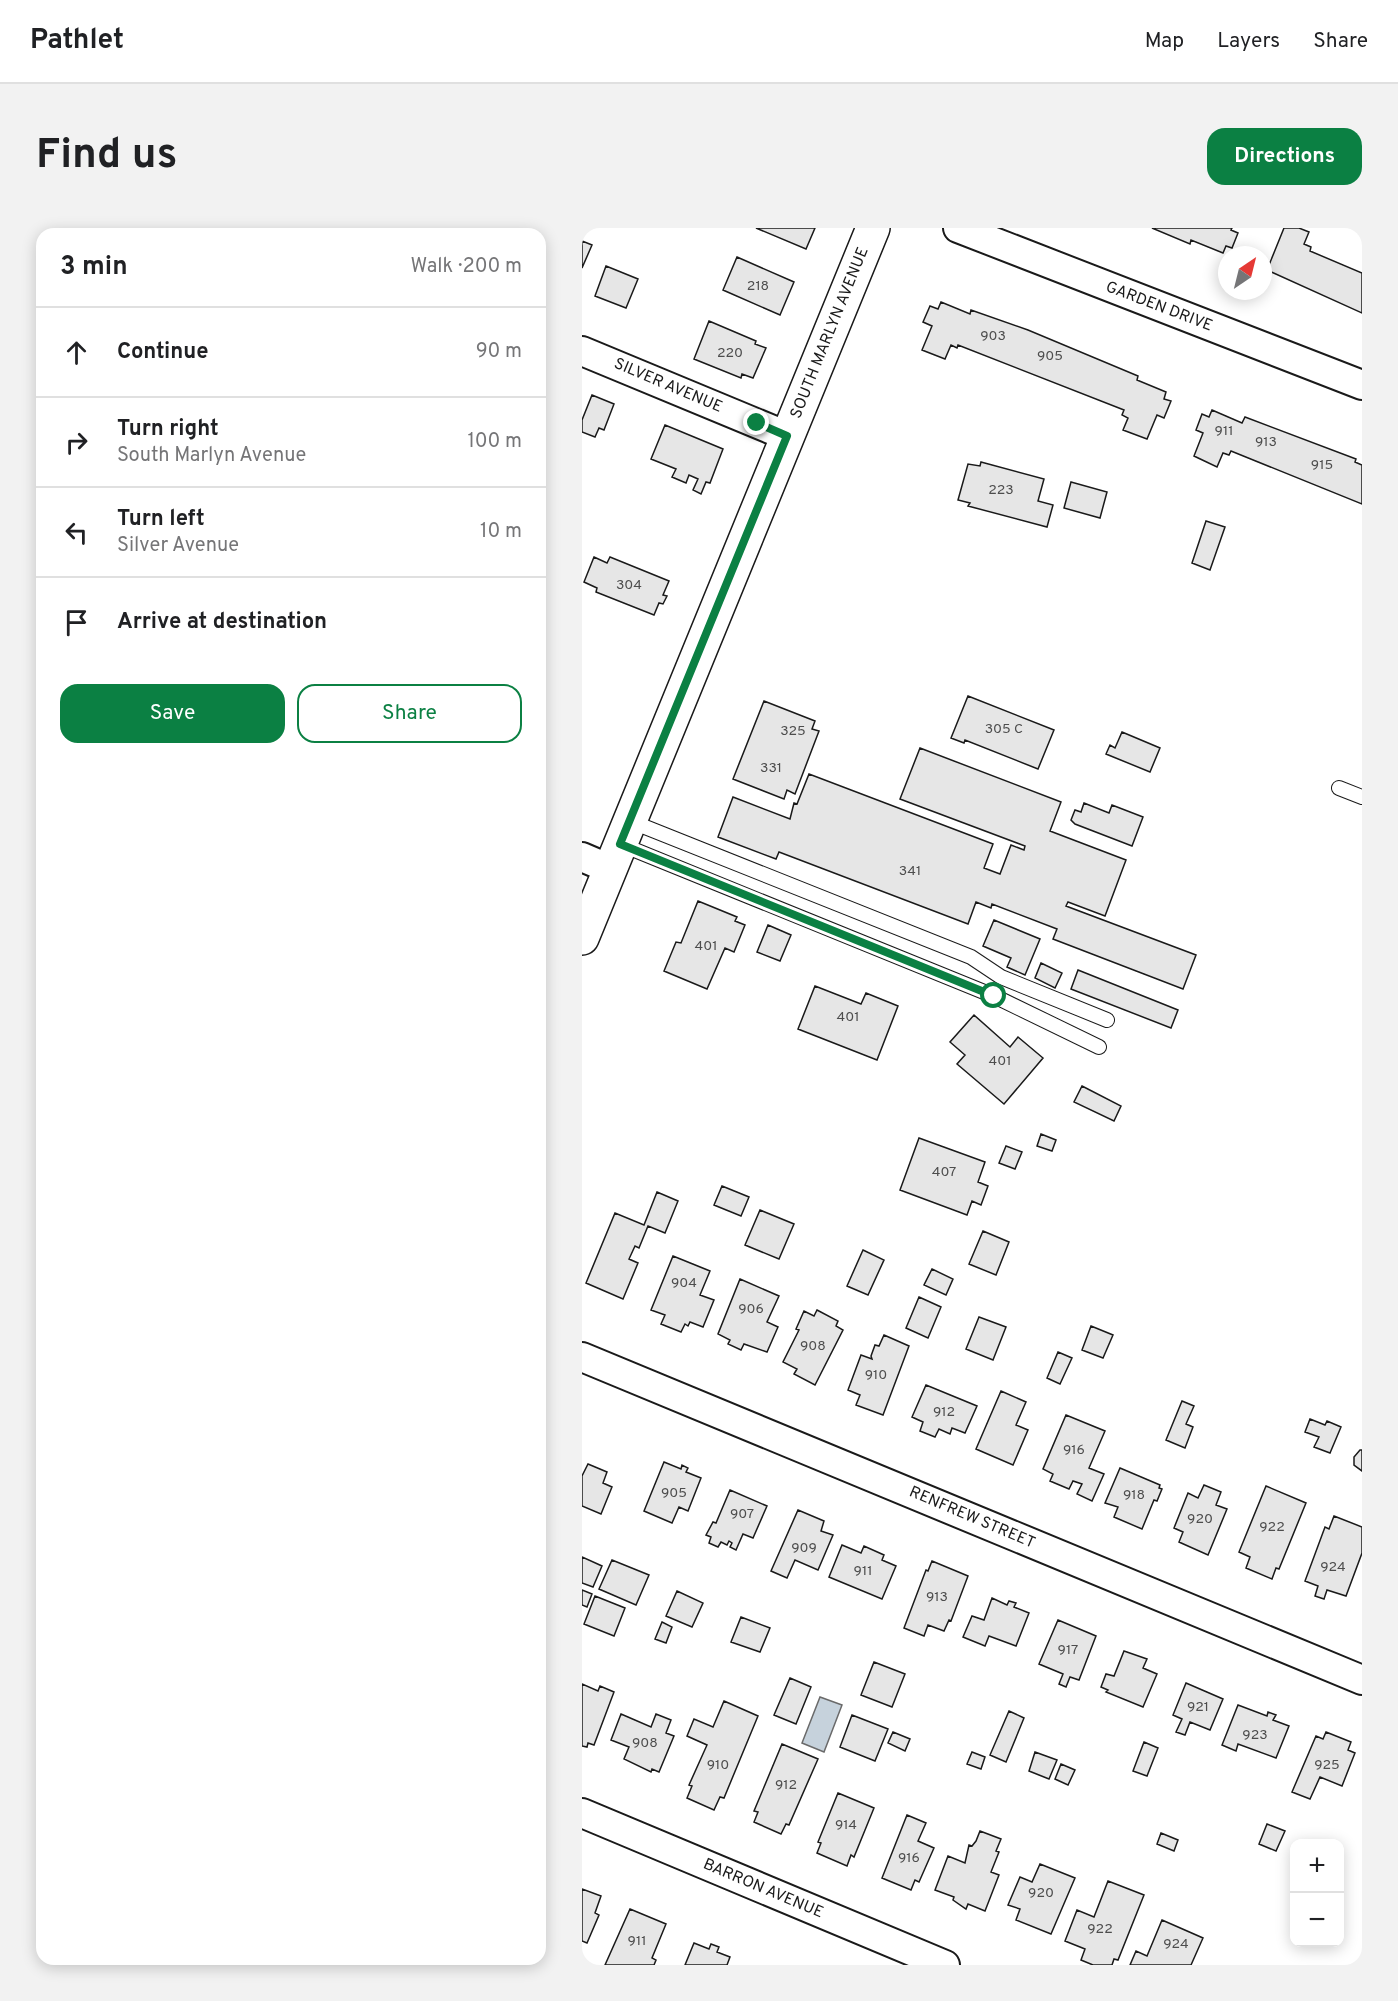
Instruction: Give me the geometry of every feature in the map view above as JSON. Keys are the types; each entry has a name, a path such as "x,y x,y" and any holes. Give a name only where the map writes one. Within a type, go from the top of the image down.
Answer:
{"street":[{"name":"SOUTH MARLYN AVENUE","path":"582,938 611,848 873,228"},
{"name":"GARDEN DRIVE","path":"957,228 1362,385"},
{"name":"SILVER AVENUE","path":"582,351 787,436"},
{"name":"RENFREW STREET","path":"582,1357 1362,1680"},
{"name":"BARRON AVENUE","path":"582,1814 945,1965"}],"lane":[{"path":"1338,788 1362,797"},
{"path":"611,848 970,957 1001,976 1107,1020"},
{"path":"611,848 994,996 1099,1047"}],"shaded area":[{"path":"820,1697 842,1705 824,1752 802,1743"}],"building":[{"path":"756,228 815,228 806,249"},
{"path":"1152,228 1232,228 1231,230 1238,233 1233,246 1218,246 1218,251 1191,240 1190,244"},
{"path":"1284,228 1299,228 1309,232 1304,244 1311,247 1310,251 1362,273 1362,313 1272,272 1272,258"},
{"path":"582,241 592,245 582,268"},
{"path":"737,257 794,282 780,315 723,290"},
{"path":"606,266 638,279 626,308 595,296"},
{"path":"941,302 970,314 971,310 1028,330 1138,376 1137,380 1166,392 1164,399 1171,401 1164,418 1157,415 1147,439 1123,430 1128,418 1122,415 1124,410 958,345 957,348 951,345 945,359 922,350 932,326 923,322 930,306 938,309"},
{"path":"709,321 756,341 755,344 766,348 753,378 742,374 741,378 694,359"},
{"path":"592,395 614,404 604,430 599,428 595,437 582,432 582,420"},
{"path":"1212,410 1242,423 1245,417 1356,459 1355,462 1362,465 1362,504 1231,451 1229,455 1223,453 1217,467 1194,456 1203,433 1196,430 1202,414 1209,417"},
{"path":"665,425 723,449 710,483 706,482 701,494 693,490 698,479 689,475 686,483 672,477 676,469 651,459"},
{"path":"981,462 1044,479 1038,501 1053,505 1047,527 968,506 970,503 958,500 968,464 980,466"},
{"path":"1071,482 1107,492 1100,518 1064,508"},
{"path":"1206,521 1225,527 1210,570 1192,563"},
{"path":"594,557 607,563 610,557 669,581 663,595 667,596 663,604 659,603 654,615 596,592 597,588 584,582"},
{"path":"968,696 1054,730 1038,769 965,740 964,743 951,738"},
{"path":"764,701 815,721 812,729 819,731 795,794 787,790 784,799 733,779"},
{"path":"1122,732 1160,748 1150,772 1106,754 1110,745 1115,748"},
{"path":"920,748 1061,802 1050,831 1126,860 1105,916 1068,902 1066,906 1196,955 1183,989 1053,939 1057,929 992,904 991,908 976,902 968,924 779,852 776,859 718,837 733,797 790,819 794,803 797,804 809,774 993,844 984,868 1000,874 1011,845 1024,850 1025,846 900,799"},
{"path":"1084,803 1109,813 1112,805 1143,817 1132,846 1075,824 1071,820 1075,810 1081,812"},
{"path":"698,901 737,917 735,921 745,925 734,952 725,948 707,989 664,971 676,942 681,943"},
{"path":"994,920 1040,939 1025,975 1007,967 1011,958 983,946"},
{"path":"768,925 791,935 780,961 757,952"},
{"path":"1041,963 1062,973 1055,988 1035,978"},
{"path":"1078,970 1178,1010 1171,1028 1071,989"},
{"path":"815,986 861,1004 866,993 898,1006 877,1060 798,1029"},
{"path":"974,1015 1010,1047 1018,1037 1043,1058 1004,1104 957,1064 965,1055 950,1042"},
{"path":"1082,1086 1121,1106 1114,1121 1074,1102"},
{"path":"1041,1134 1056,1140 1052,1151 1037,1146"},
{"path":"919,1138 985,1162 978,1182 988,1186 981,1205 972,1201 967,1215 900,1190"},
{"path":"1006,1146 1022,1152 1015,1169 999,1163"},
{"path":"722,1186 749,1197 741,1216 714,1205"},
{"path":"657,1192 678,1201 665,1233 648,1226 639,1248 635,1246 629,1259 638,1263 623,1299 586,1283 615,1213 644,1225"},
{"path":"760,1210 794,1224 779,1259 745,1245"},
{"path":"983,1231 1009,1242 996,1275 969,1264"},
{"path":"863,1250 884,1260 868,1295 847,1286"},
{"path":"673,1256 710,1271 700,1295 714,1300 703,1327 690,1322 688,1326 685,1324 681,1332 661,1324 665,1315 651,1310"},
{"path":"932,1269 953,1279 946,1295 924,1285"},
{"path":"740,1279 779,1296 767,1322 778,1327 767,1352 744,1344 741,1350 728,1344 730,1340 718,1334"},
{"path":"919,1297 941,1307 928,1338 906,1328"},
{"path":"817,1310 838,1321 836,1326 843,1330 815,1385 794,1374 797,1369 783,1362 799,1330 796,1329 804,1311 814,1316"},
{"path":"979,1317 1006,1327 993,1360 966,1349"},
{"path":"1091,1326 1113,1335 1103,1358 1082,1350"},
{"path":"884,1335 909,1346 883,1415 856,1405 860,1395 848,1390 861,1355 872,1359 875,1345 879,1346"},
{"path":"1058,1352 1072,1358 1060,1384 1047,1378"},
{"path":"926,1385 977,1406 965,1433 952,1428 950,1434 939,1429 935,1437 920,1431 923,1422 912,1417"},
{"path":"1001,1391 1026,1402 1016,1425 1028,1430 1013,1465 976,1449"},
{"path":"1182,1401 1194,1406 1186,1424 1193,1427 1185,1448 1166,1440"},
{"path":"1066,1415 1105,1431 1089,1468 1104,1474 1092,1501 1077,1494 1082,1484 1073,1481 1069,1489 1050,1481 1053,1474 1043,1469"},
{"path":"1310,1419 1325,1425 1327,1421 1341,1427 1330,1453 1314,1447 1319,1437 1305,1432"},
{"path":"1362,1450 1362,1471 1354,1465 1354,1457"},
{"path":"664,1462 681,1469 682,1465 688,1468 686,1472 701,1478 688,1511 679,1507 672,1523 644,1511"},
{"path":"588,1464 607,1472 603,1483 612,1487 601,1514 582,1506 582,1476"},
{"path":"1120,1468 1160,1485 1159,1488 1162,1489 1157,1501 1154,1500 1142,1529 1114,1517 1118,1507 1105,1503"},
{"path":"1204,1485 1221,1492 1216,1505 1227,1509 1208,1555 1179,1542 1183,1532 1174,1528 1188,1493 1198,1498"},
{"path":"1266,1486 1306,1503 1279,1569 1276,1568 1272,1579 1246,1568 1250,1557 1239,1552"},
{"path":"730,1490 767,1506 753,1538 743,1534 736,1550 730,1547 732,1543 729,1541 727,1545 721,1542 718,1547 709,1543 711,1537 706,1535 713,1522 716,1523"},
{"path":"798,1510 824,1521 821,1531 833,1535 818,1570 795,1560 787,1578 771,1571"},
{"path":"1334,1516 1362,1527 1362,1553 1346,1596 1327,1590 1324,1599 1315,1596 1318,1586 1305,1581 1325,1527 1329,1529"},
{"path":"842,1545 861,1553 864,1546 884,1555 882,1560 896,1566 882,1599 829,1577"},
{"path":"582,1557 602,1566 593,1587 582,1583"},
{"path":"612,1560 649,1575 636,1605 599,1589"},
{"path":"932,1561 968,1576 951,1621 949,1620 944,1631 928,1625 924,1636 904,1628 926,1570 928,1571"},
{"path":"582,1590 592,1594 587,1607 582,1605"},
{"path":"677,1591 703,1603 692,1627 666,1616"},
{"path":"595,1596 625,1608 614,1636 584,1624"},
{"path":"992,1598 1007,1605 1009,1601 1016,1603 1014,1607 1029,1613 1016,1646 989,1636 985,1646 963,1637 972,1616 984,1620"},
{"path":"741,1617 770,1628 760,1652 731,1642"},
{"path":"1058,1620 1096,1636 1079,1680 1070,1677 1066,1687 1059,1684 1063,1674 1039,1664"},
{"path":"662,1622 672,1627 666,1643 655,1639"},
{"path":"1124,1651 1147,1659 1143,1668 1157,1674 1143,1707 1106,1692 1108,1690 1101,1687 1106,1674 1114,1676"},
{"path":"874,1662 905,1674 892,1707 861,1695"},
{"path":"790,1678 811,1687 796,1724 774,1715"},
{"path":"1186,1683 1223,1699 1210,1730 1190,1722 1185,1735 1176,1732 1182,1719 1173,1715"},
{"path":"582,1684 598,1691 600,1686 614,1692 594,1745 588,1743 587,1747 582,1746"},
{"path":"724,1701 758,1716 724,1798 720,1797 714,1810 687,1798 692,1786 689,1785 707,1745 687,1736 694,1719 713,1727"},
{"path":"1238,1705 1267,1716 1268,1712 1276,1715 1273,1720 1289,1726 1276,1758 1238,1744 1236,1751 1222,1745"},
{"path":"1009,1711 1024,1718 1006,1762 990,1755"},
{"path":"621,1714 651,1727 656,1714 671,1720 666,1733 674,1736 659,1772 652,1769 651,1772 624,1759 629,1747 611,1740"},
{"path":"852,1715 888,1729 875,1761 840,1747"},
{"path":"893,1732 910,1739 905,1751 888,1743"},
{"path":"1326,1732 1351,1742 1348,1750 1355,1753 1342,1786 1320,1777 1310,1799 1292,1792 1316,1736 1323,1739"},
{"path":"1144,1742 1158,1748 1147,1776 1133,1771"},
{"path":"782,1744 818,1759 789,1825 786,1824 781,1834 754,1822 758,1812 754,1811"},
{"path":"972,1752 985,1757 981,1769 967,1764"},
{"path":"1035,1752 1057,1760 1049,1779 1029,1771"},
{"path":"1061,1764 1075,1770 1068,1785 1055,1779"},
{"path":"838,1793 874,1808 854,1857 851,1855 847,1866 817,1853 821,1843 818,1842"},
{"path":"907,1815 926,1823 918,1841 934,1848 919,1882 915,1880 911,1890 882,1878"},
{"path":"1267,1824 1285,1831 1276,1851 1259,1844"},
{"path":"980,1831 1001,1839 996,1851 999,1852 991,1872 999,1875 985,1911 968,1904 966,1909 953,1900 954,1897 935,1890 948,1856 965,1863 969,1845 972,1846 976,1841"},
{"path":"1161,1833 1178,1840 1174,1851 1157,1844"},
{"path":"1040,1864 1075,1878 1051,1934 1016,1920 1020,1909 1008,1905 1020,1877 1032,1882"},
{"path":"1108,1881 1144,1895 1118,1960 1114,1959 1112,1965 1093,1965 1081,1960 1085,1949 1065,1941 1077,1910 1094,1917"},
{"path":"582,1889 601,1896 595,1913 599,1915 587,1943 582,1941"},
{"path":"630,1909 666,1924 652,1958 656,1960 654,1965 605,1965"},
{"path":"1162,1920 1203,1938 1191,1965 1130,1965 1136,1951 1147,1956"},
{"path":"694,1943 709,1949 711,1944 719,1947 717,1952 730,1957 727,1965 685,1965"}],"route":[{"path":"757,423 787,436 620,844 994,996"}]}
